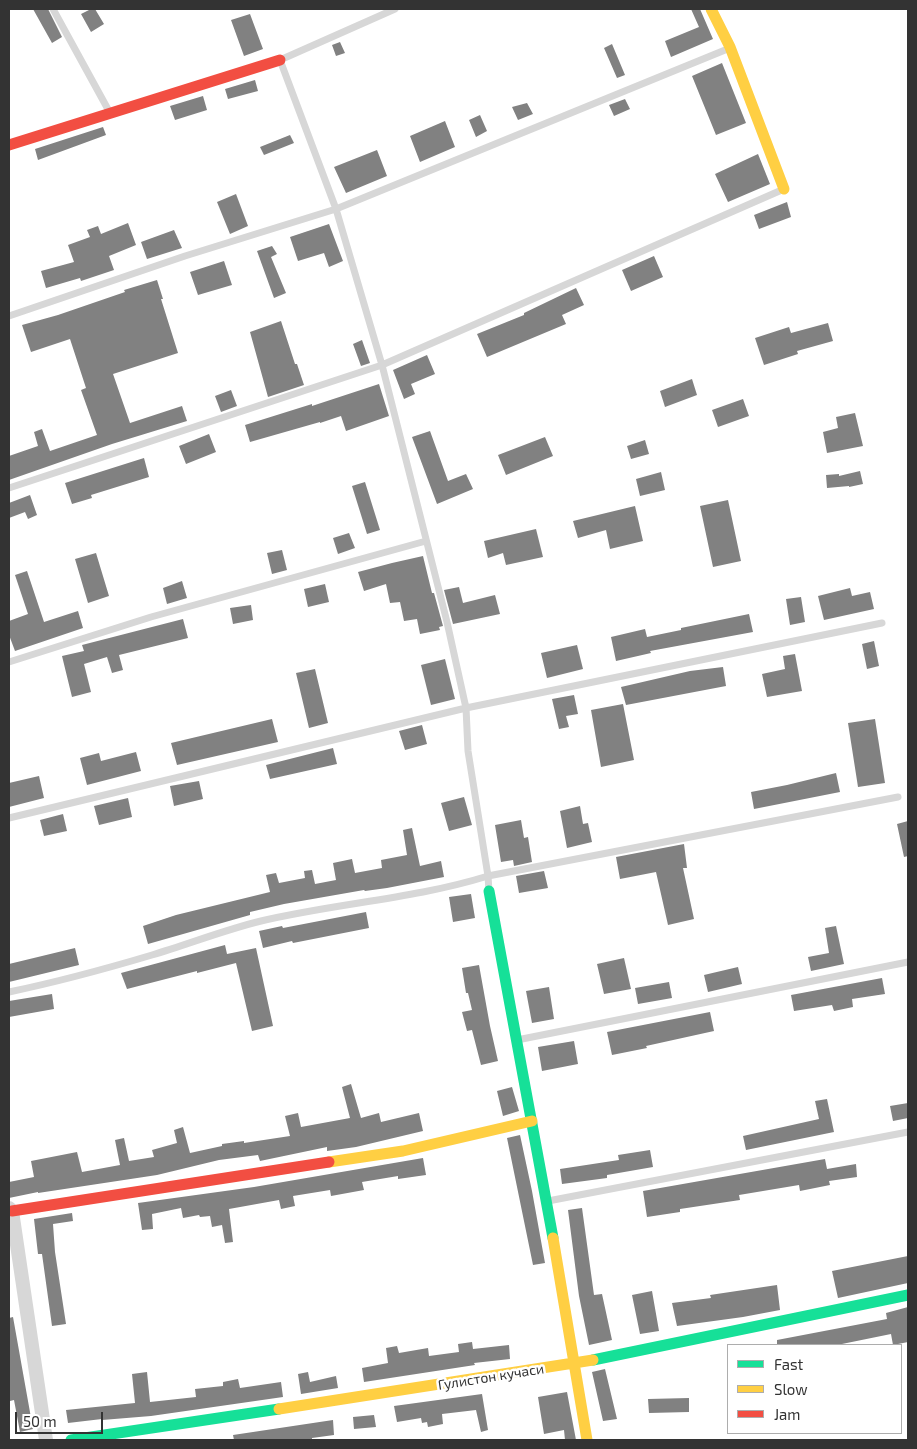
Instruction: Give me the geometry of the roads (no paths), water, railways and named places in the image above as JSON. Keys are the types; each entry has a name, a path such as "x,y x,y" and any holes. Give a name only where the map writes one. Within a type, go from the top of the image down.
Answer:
{"street":[{"path":"712,9 730,47 784,189"},
{"path":"9,144 280,60"},
{"path":"489,891 547,1201 572,1364 587,1440"},
{"path":"46,1440 11,1209 403,1151 532,1121"},
{"name":"Гулистон кучаси","path":"71,1440 572,1364 908,1295"}],"lane":[{"path":"54,9 110,113"},
{"path":"395,9 280,60 336,209 382,365 466,708 468,751 489,891"},
{"path":"9,316 185,256 336,209 730,47"},
{"path":"9,488 382,365 784,189"},
{"path":"9,662 151,617 426,541"},
{"path":"9,818 466,708 882,623"},
{"path":"9,992 55,982 153,955 217,933 287,915 421,894 488,876 898,797"},
{"path":"517,1040 908,962"},
{"path":"547,1201 908,1132"}]}
